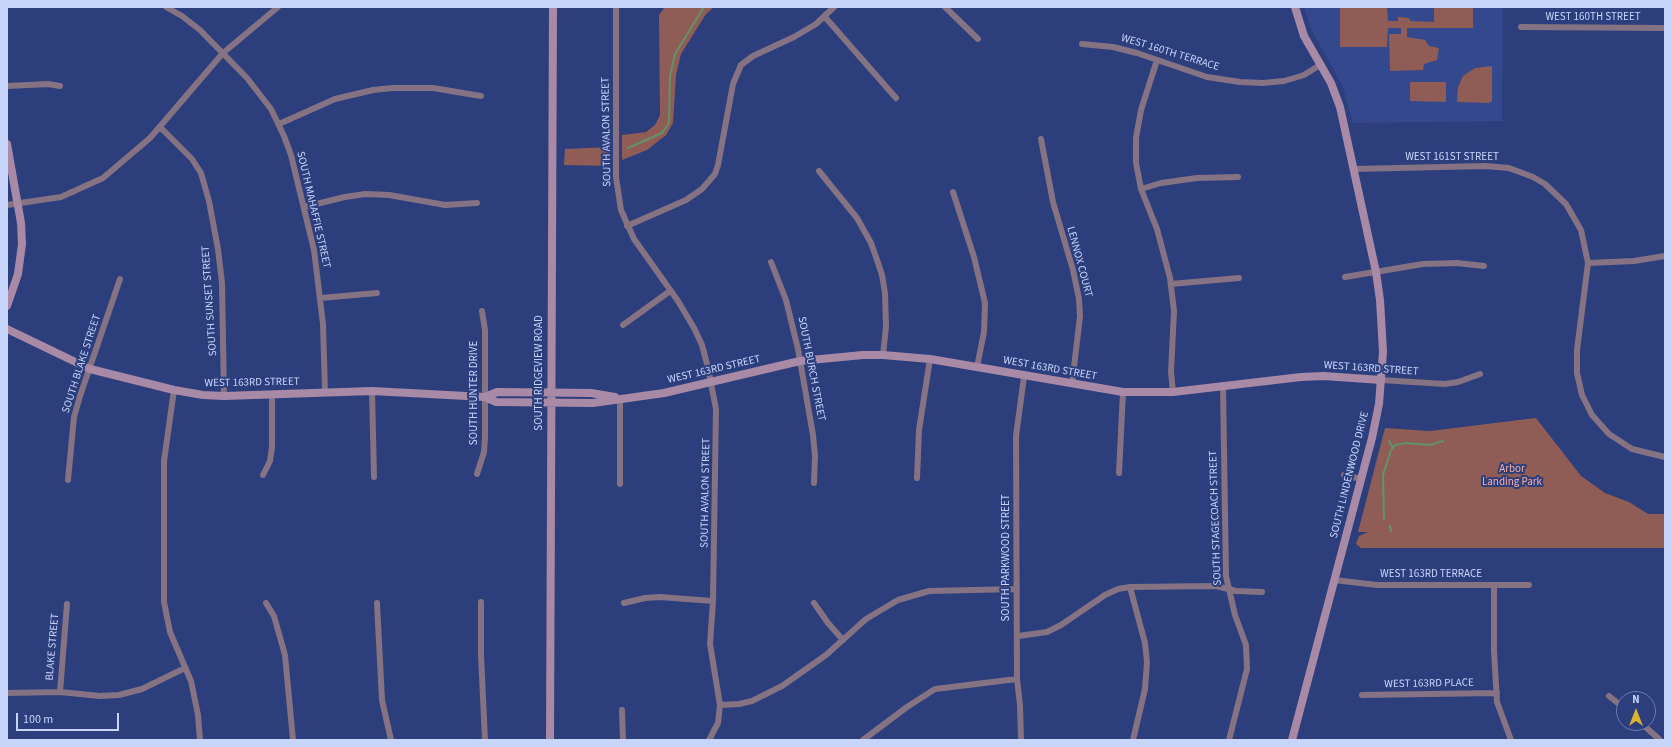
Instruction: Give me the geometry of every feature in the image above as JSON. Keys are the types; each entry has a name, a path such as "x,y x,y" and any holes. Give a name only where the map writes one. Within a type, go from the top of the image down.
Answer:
{"street":[{"path":"166,7 189,20 223,53"},
{"path":"7,205 61,197 103,178 132,155 160,127 223,53 278,7"},
{"name":"SOUTH RIDGEVIEW ROAD","path":"550,740 553,7"},
{"name":"SOUTH AVALON STREET","path":"616,7 617,182 621,210 627,226 638,246 686,314 702,345 711,382 717,420 713,601 710,644 720,705 718,723 709,740"},
{"path":"627,226 686,200 702,189 715,174 718,165 733,84 741,66 752,56 794,37 825,17 834,7"},
{"path":"945,7 978,39"},
{"name":"SOUTH LINDENWOOD DRIVE","path":"1292,740 1372,438 1381,380 1383,352 1382,322 1376,272 1340,107 1331,83 1304,36 1295,7"},
{"path":"825,17 896,98"},
{"name":"WEST 160TH STREET","path":"1521,27 1665,28"},
{"name":"WEST 160TH TERRACE","path":"1082,44 1113,47 1207,77 1263,83 1284,81 1304,75 1320,65"},
{"name":"SOUTH MAHAFFIE STREET","path":"223,53 260,93 279,124 291,155 314,250 321,298 325,392"},
{"path":"1157,60 1141,110 1136,138 1136,163 1141,189 1157,229 1171,284 1174,311 1171,372 1173,392"},
{"path":"7,86 48,84 60,86"},
{"path":"279,124 335,99 373,90 432,88 481,96"},
{"name":"SOUTH SUNSET STREET","path":"160,127 192,159 201,173 209,201 218,249 222,283 224,396"},
{"name":"LENNOX COURT","path":"1040,139 1055,210 1075,276 1080,299 1080,316 1072,384"},
{"path":"7,144 21,223 20,263 13,292 7,306"},
{"name":"WEST 161ST STREET","path":"1354,169 1498,166 1522,172 1545,184 1566,204 1581,230 1588,263 1576,350 1576,373 1582,395 1592,415 1609,434 1632,449 1665,457"},
{"path":"819,171 857,218 871,243 876,257 882,275 885,293 886,327 883,354"},
{"path":"1141,189 1161,183 1197,178 1238,177"},
{"path":"953,192 974,257 985,303 984,332 977,367"},
{"path":"304,207 345,197 365,194 389,195 445,205 477,204"},
{"path":"1588,263 1634,261 1665,256"},
{"name":"SOUTH BURCH STREET","path":"771,262 786,300 800,361 814,435 814,483"},
{"path":"1345,277 1436,263 1456,263 1484,266"},
{"path":"1171,284 1239,278"},
{"name":"SOUTH BLAKE STREET","path":"68,480 74,417 120,279"},
{"path":"623,325 670,290"},
{"path":"321,298 377,293"},
{"name":"SOUTH HUNTER DRIVE","path":"477,474 484,452 485,397 484,330 482,311"},
{"name":"WEST 163RD STREET","path":"7,329 90,369 174,390 203,395 224,396 372,391 485,397 496,402 593,403 664,393 800,361 831,357 883,354 930,359 1024,377 1123,392 1173,392 1324,376 1444,384 1458,382 1480,374"},
{"path":"917,478 919,430 930,359"},
{"name":"SOUTH PARKWOOD STREET","path":"1021,740 1018,679 1016,436 1024,377"},
{"name":"SOUTH STAGECOACH STREET","path":"1223,387 1225,540 1228,589 1246,645 1247,669 1229,740"},
{"path":"174,390 164,461 164,589 170,632 191,681 195,698 200,740"},
{"path":"372,391 374,477"},
{"name":"WEST 163RD STREET","path":"485,397 497,392 591,393 620,398"},
{"path":"1118,473 1123,392"},
{"path":"263,475 270,461 272,447 272,394"},
{"path":"620,398 620,484"},
{"path":"1344,475 1361,479"},
{"name":"WEST 163RD TERRACE","path":"1334,580 1377,585 1528,585"},
{"path":"1494,585 1497,693 1502,718 1511,740"},
{"path":"1018,636 1047,632 1061,625 1105,595 1118,589 1130,587 1216,586 1236,591 1262,592"},
{"path":"1130,587 1145,643 1147,662 1145,689 1133,740"},
{"path":"720,705 739,704 762,697 799,675 876,613 911,595 940,590 1017,589"},
{"path":"624,603 645,598 660,597 713,601"},
{"path":"266,602 274,616 285,655 294,740"},
{"path":"481,602 481,663 485,740"},
{"path":"377,603 382,700 391,740"},
{"path":"814,603 828,623 843,640"},
{"name":"BLAKE STREET","path":"60,692 67,604"},
{"path":"7,693 60,692 100,696 118,695 142,689 185,668"},
{"path":"863,740 907,707 935,689 1018,679"},
{"name":"WEST 163RD PLACE","path":"1362,695 1497,693"},
{"path":"1610,696 1616,701"},
{"path":"622,710 623,740"},
{"path":"1650,731 1660,740"}],"shaded area":[{"path":"1304,7 1503,7 1502,121 1353,123 1342,85 1312,31"}],"green space":[{"path":"665,7 714,7 706,14 681,54 676,75 673,123 666,135 647,150 622,160 622,135 646,132 655,125 660,115 659,15"},
{"path":"1340,7 1387,7 1388,21 1398,21 1398,17 1400,17 1409,18 1410,21 1434,22 1434,7 1473,7 1473,28 1407,28 1407,37 1425,40 1429,46 1439,48 1437,60 1424,64 1423,70 1390,71 1389,34 1401,34 1401,28 1388,28 1387,47 1340,47"},
{"path":"1492,66 1492,101 1489,103 1457,102 1458,87 1463,76 1475,68"},
{"path":"1410,82 1446,82 1446,102 1410,101"},
{"path":"610,147 610,166 564,165 565,149"},
{"name":"Arbor Landing Park","path":"1536,418 1581,476 1605,493 1629,502 1648,514 1665,514 1665,548 1361,548 1356,544 1359,536 1368,532 1358,532 1385,428 1430,431"}],"waterway":[{"path":"628,148 662,133 669,123 670,76 675,54 704,7"},
{"path":"1389,441 1393,448"},
{"path":"1384,519 1383,475 1391,450 1395,445 1406,443 1430,445 1443,441"},
{"path":"1390,526 1391,531"}]}
